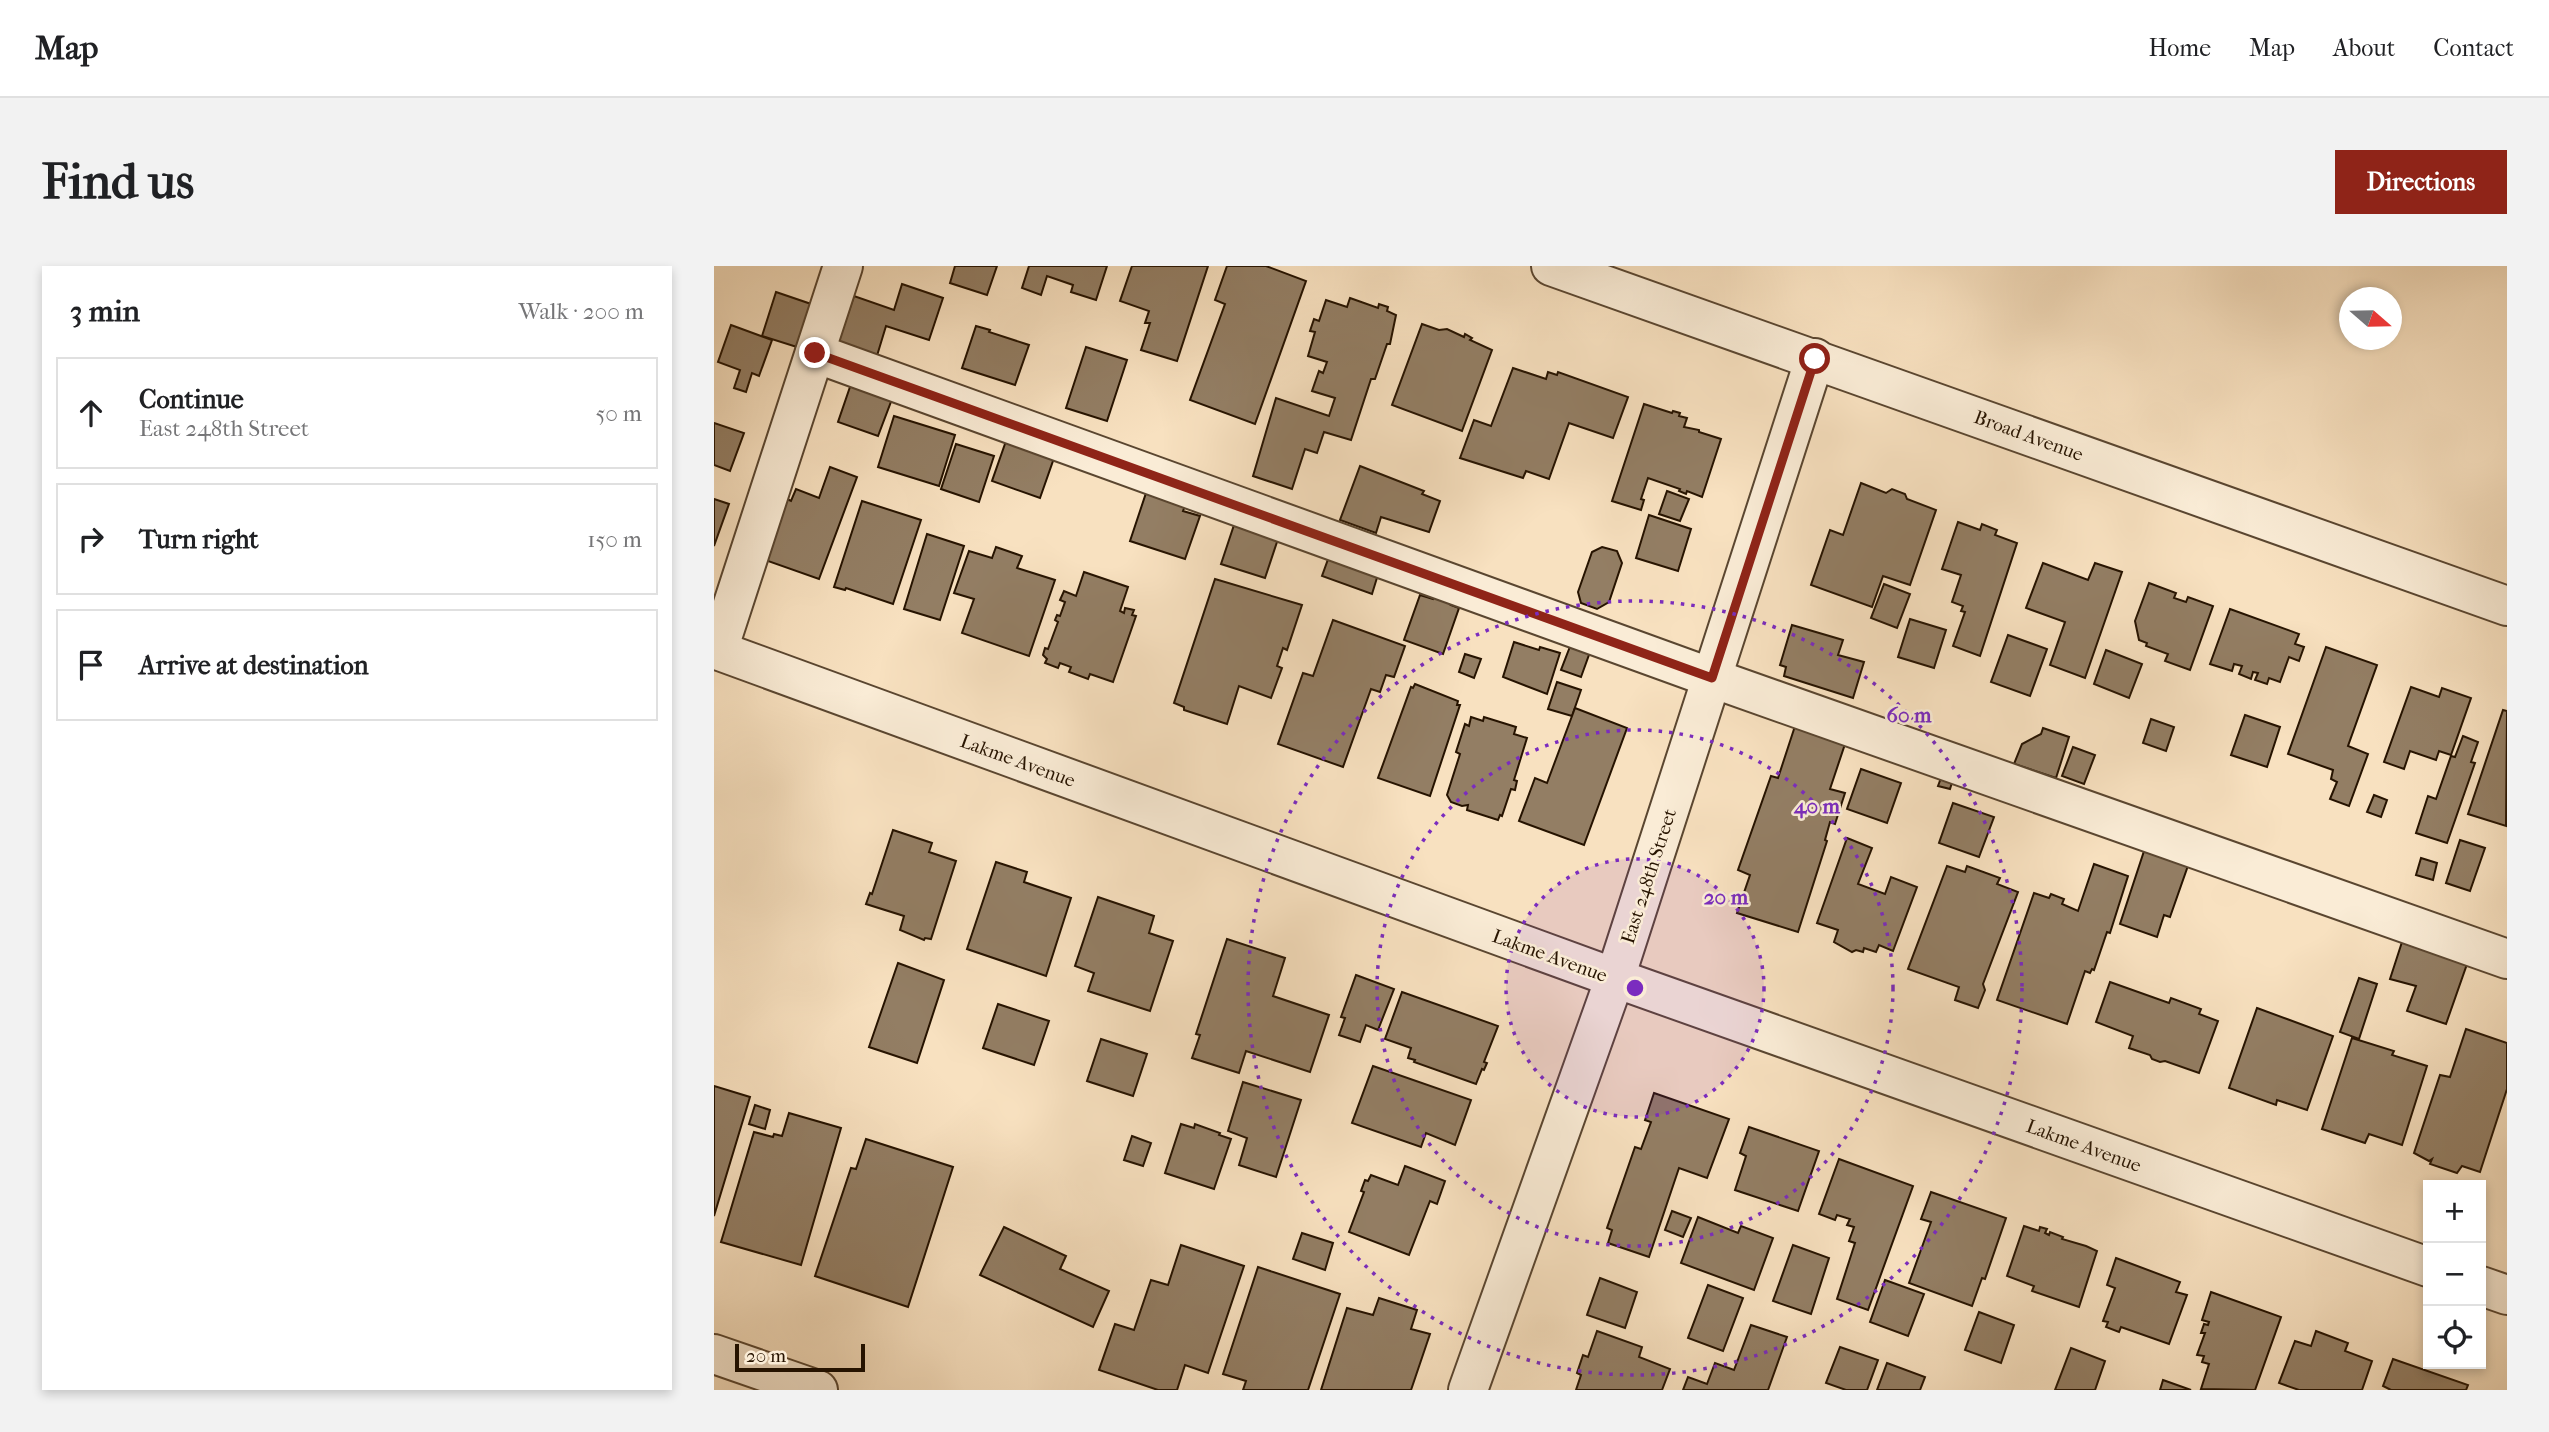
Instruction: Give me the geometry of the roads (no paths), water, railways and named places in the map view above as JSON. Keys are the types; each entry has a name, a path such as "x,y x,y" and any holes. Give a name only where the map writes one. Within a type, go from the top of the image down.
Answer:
{"street":[{"path":"716,650 843,266"},
{"name":"Broad Avenue","path":"1551,266 2507,606"},
{"path":"815,353 1712,678 2507,959"},
{"name":"East 248th Street","path":"1468,1390 1615,978 1815,359"},
{"name":"Lakme Avenue","path":"716,650 1615,978 2423,1265"},
{"path":"2486,1288 2507,1295"},
{"path":"714,1354 818,1390"}]}
